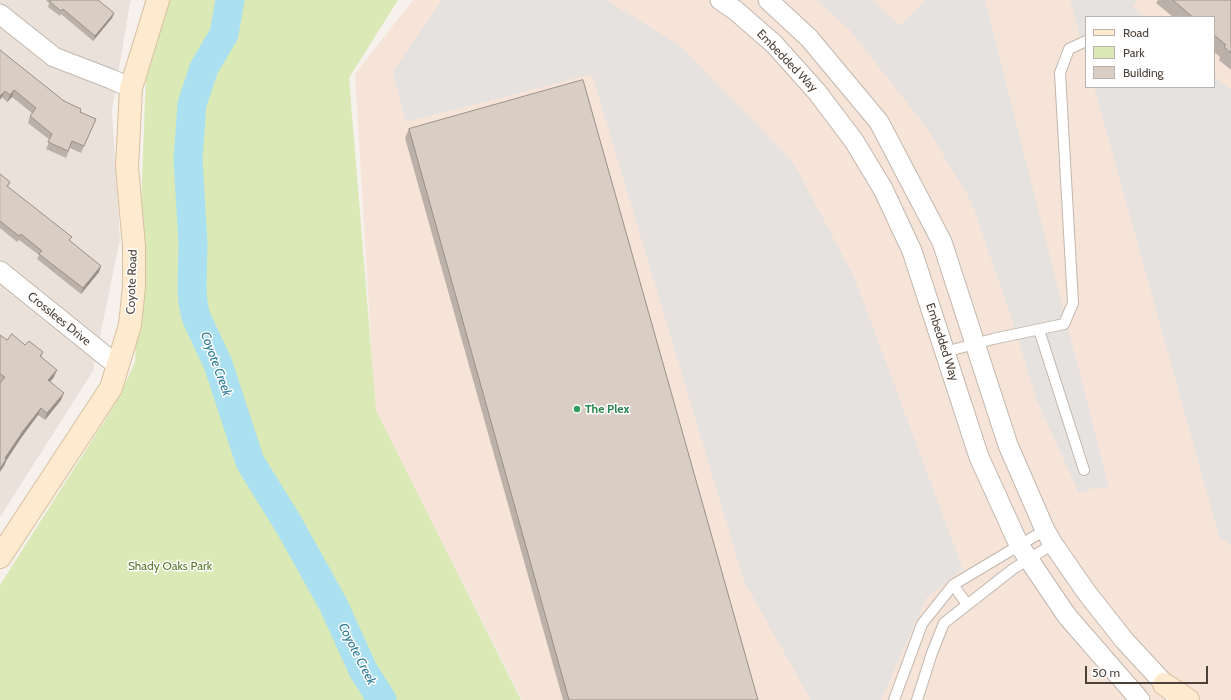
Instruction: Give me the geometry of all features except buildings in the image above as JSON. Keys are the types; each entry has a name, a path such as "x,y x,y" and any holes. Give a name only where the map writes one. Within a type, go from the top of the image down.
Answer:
{"street":[{"name":"Coyote Road","path":"0,557 111,388 130,325 134,287 134,246 127,167 131,88 158,0"},
{"name":"Embedded Way","path":"720,0 735,10 774,44 817,92 854,141 883,189 912,251 979,457 1024,553 1067,616 1140,700"},
{"path":"768,0 809,38 880,122 942,242 1008,445 1049,537 1086,593 1124,640 1179,700"},
{"path":"0,14 54,57 131,88"},
{"name":"Crosslees Drive","path":"0,271 118,366"},
{"path":"1164,684 1188,700"}],"lane":[{"path":"945,352 975,343 1064,324 1072,303 1060,73 1069,49 1085,41"},
{"path":"1038,330 1084,470"},
{"path":"894,700 922,624 953,585 1024,553 1049,537"},
{"path":"917,700 932,653 944,623 1013,569 1024,553 1049,537"},
{"path":"953,585 967,604"}],"shaded area":[{"path":"0,0 132,0 130,3 112,110 120,239 93,371 0,517"},
{"path":"413,0 1231,0 1231,700 522,700 375,409 355,74"},
{"path":"442,0 606,0 679,45 793,162 854,277 963,569 926,598 881,700 811,700 744,581 592,74 406,122 393,72"},
{"path":"817,0 872,0 900,26 926,0 985,0 1109,489 1097,487 1079,493 1037,401 1011,316 971,201 927,128 849,29"},
{"path":"1070,0 1138,0 1133,7 1144,16 1085,16 1085,53"},
{"path":"1215,77 1231,90 1231,546 1219,536 1094,88 1215,88"}],"green space":[{"name":"Shady Oaks Park","path":"169,0 398,0 349,78 376,410 521,700 0,700 0,585 117,401 135,362 146,77"}],"waterway":[{"name":"Coyote Creek","path":"230,0 224,34 204,68 192,104 188,159 193,243 192,289 196,317 218,364 250,462 289,525 333,604 363,670 382,700"}],"place":[{"name":"The Plex","path":"577,409"}]}
